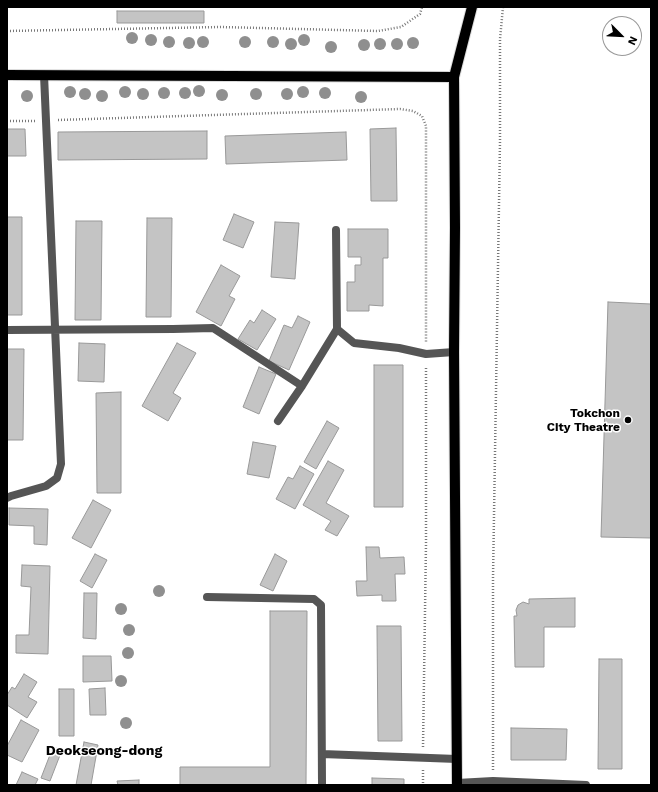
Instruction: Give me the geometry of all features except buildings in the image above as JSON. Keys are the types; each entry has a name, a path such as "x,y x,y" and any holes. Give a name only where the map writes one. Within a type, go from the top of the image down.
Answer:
{"main road":[{"path":"457,784 454,77 472,7"},
{"path":"7,75 454,77"}],"street":[{"path":"7,498 46,486 57,478 61,464 44,75"},
{"path":"278,421 302,386 337,329 336,230"},
{"path":"7,330 173,330 213,328 302,386"},
{"path":"337,329 354,343 399,348 426,354 454,352"},
{"path":"207,597 314,599 320,606 322,785"},
{"path":"322,754 457,759"},
{"path":"457,784 492,781 586,785"}],"path":[{"path":"7,31 220,27 378,31 401,27 420,14 422,7"},
{"path":"492,781 493,562 500,141 500,39 503,7"},
{"path":"7,121 400,109 413,111 422,116 426,126 426,543 423,785"}],"place":[{"name":"Tokchon City Theatre","path":"628,420"}],"district":[{"name":"Deokseong-dong","path":"104,751"}]}
